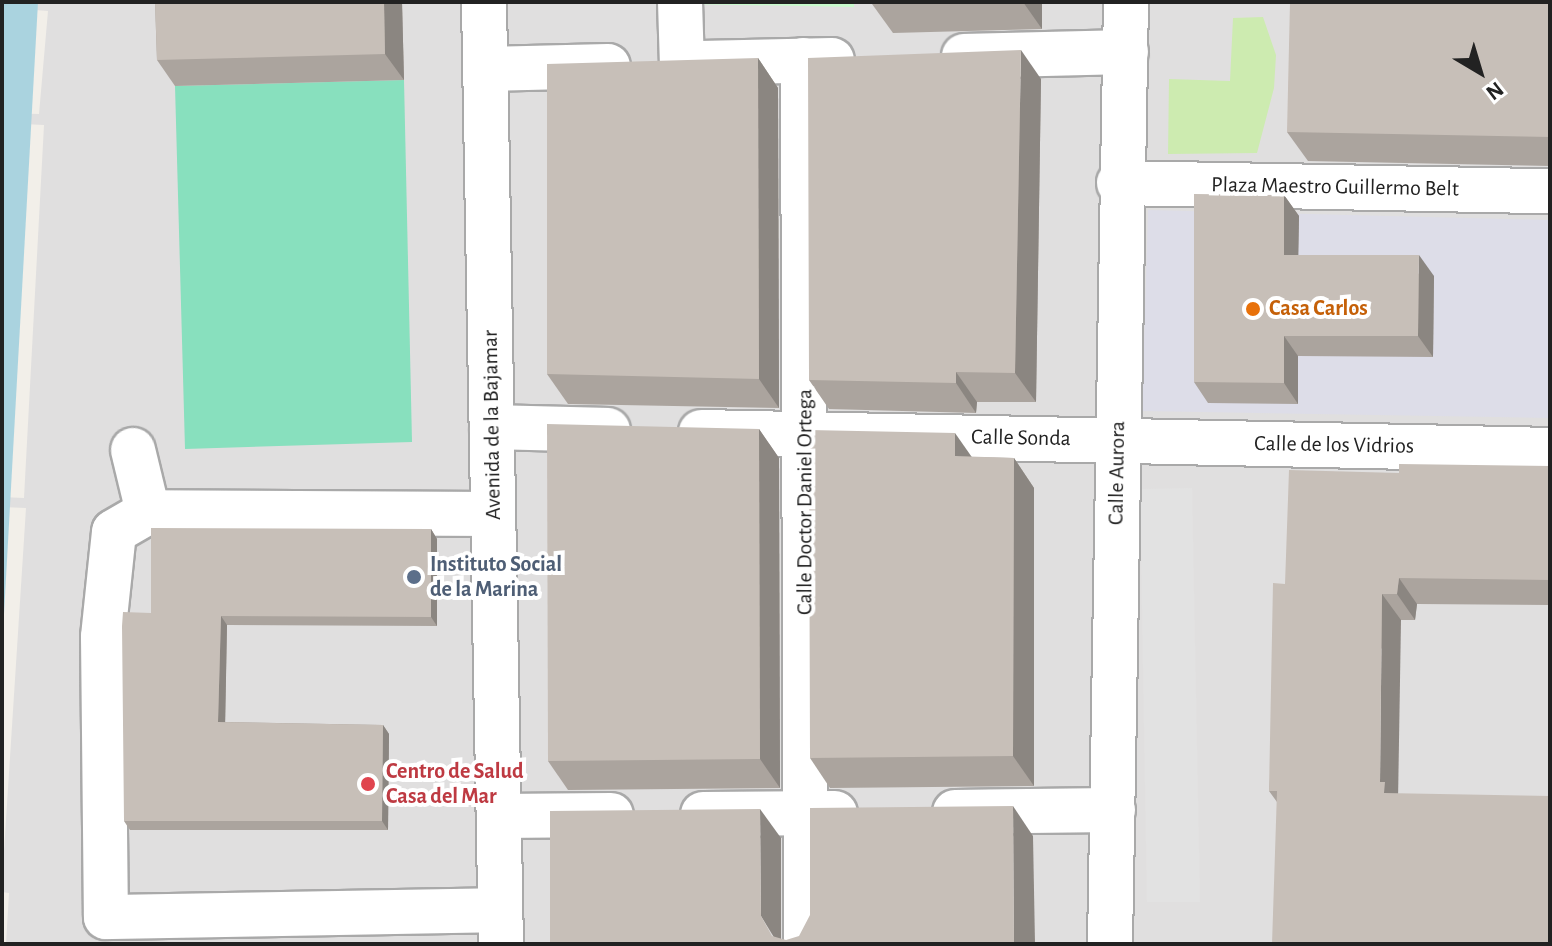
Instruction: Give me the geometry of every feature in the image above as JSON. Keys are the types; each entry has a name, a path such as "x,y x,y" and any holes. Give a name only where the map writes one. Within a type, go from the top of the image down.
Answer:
{"street":[{"name":"Avenida de la Bajamar","path":"484,2 501,927"},
{"path":"680,2 682,64"},
{"name":"Calle Aurora","path":"1110,944 1119,183 1126,2"},
{"path":"926,57 1126,52"},
{"path":"486,69 880,58"},
{"name":"Calle Doctor Daniel Ortega","path":"803,60 806,944"},
{"name":"Plaza Maestro Guillermo Belt","path":"1119,183 1550,191"},
{"name":"Calle Sonda","path":"492,427 1118,440"},
{"name":"Calle de los Vidrios","path":"1118,440 1550,450"},
{"path":"133,450 148,512"},
{"path":"493,514 148,512 114,532 103,637 106,917 120,930 501,927"},
{"path":"499,816 1113,810"}],"shaded area":[{"path":"22,2 1550,2 1550,944 6,944 9,893 2,892 2,882 26,508 2,507 2,497 24,498 44,125 2,123 2,113 39,114 48,11 22,9"},
{"path":"1148,210 1550,220 1550,418 1142,411"},
{"path":"1192,488 1200,902 1147,902 1140,489"}],"green space":[{"path":"576,2 854,2 854,7"},
{"path":"1263,17 1276,55 1274,88 1257,153 1168,154 1169,79 1230,81 1233,18"},
{"path":"404,80 412,442 185,449 175,86"}],"water":[{"path":"2,2 38,2 2,650"}],"building":[{"path":"155,2 384,2 385,54 157,60"},
{"path":"872,2 943,2 872,4"},
{"path":"1290,2 1550,2 1550,137 1287,132"},
{"path":"1021,50 1015,373 956,372 956,383 809,380 808,58"},
{"path":"758,58 759,379 547,374 547,64"},
{"path":"1194,194 1284,195 1284,255 1419,255 1418,336 1284,336 1284,383 1194,382"},
{"path":"547,424 759,429 760,759 548,761"},
{"path":"809,430 955,433 955,456 1014,458 1013,756 810,758"},
{"path":"1399,464 1550,466 1550,580 1399,578 1397,594 1382,594 1380,782 1385,782 1384,793 1550,796 1550,944 1272,944 1277,791 1269,791 1273,583 1285,584 1289,470 1399,473"},
{"path":"151,528 431,529 431,617 221,616 218,722 383,725 382,821 124,821 123,612 151,613"},
{"path":"1013,806 1014,944 550,944 550,811 760,809 761,916 772,936 786,940 799,936 810,915 810,808"}],"place":[{"name":"Casa Carlos","path":"1253,309"},
{"name":"Instituto Social de la Marina","path":"414,577"},
{"name":"Centro de Salud Casa del Mar","path":"368,784"}]}
